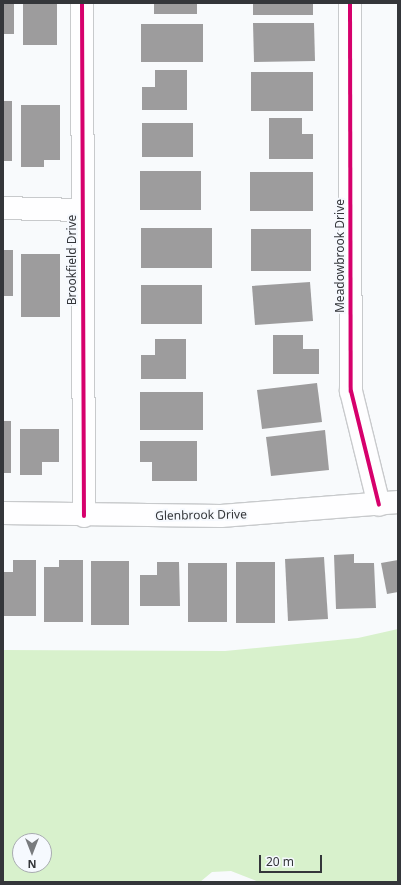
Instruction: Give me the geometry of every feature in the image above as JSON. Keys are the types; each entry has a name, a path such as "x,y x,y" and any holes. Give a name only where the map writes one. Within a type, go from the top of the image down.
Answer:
{"street":[{"name":"Brookfield Drive","path":"82,3 84,516"},
{"name":"Meadowbrook Drive","path":"350,3 351,391 389,504"},
{"path":"3,208 82,210"},
{"name":"Glenbrook Drive","path":"3,513 84,516 221,516 389,504"}],"green space":[{"path":"398,629 398,882 259,882 231,871 212,872 200,882 3,882 3,650 225,651 358,638"}],"building":[{"path":"3,3 14,3 14,34 3,34"},
{"path":"23,3 57,3 57,45 23,45"},
{"path":"154,3 197,3 197,14 154,14"},
{"path":"253,3 313,3 313,15 253,15"},
{"path":"253,23 314,23 315,61 254,62"},
{"path":"141,24 203,24 203,62 141,62"},
{"path":"155,70 187,70 187,110 142,110 142,87 155,87"},
{"path":"251,72 313,72 313,111 251,111"},
{"path":"3,101 12,101 12,161 3,161"},
{"path":"21,105 60,105 60,160 44,160 44,167 21,167"},
{"path":"269,118 302,118 302,134 313,134 313,159 269,159"},
{"path":"142,123 193,123 193,157 142,157"},
{"path":"140,171 201,171 201,210 140,210"},
{"path":"250,172 313,172 313,211 250,211"},
{"path":"141,228 212,228 212,268 141,268"},
{"path":"251,229 311,229 311,271 251,271"},
{"path":"3,250 13,250 13,296 3,296"},
{"path":"21,254 60,254 60,317 21,317"},
{"path":"310,282 313,321 255,325 252,286"},
{"path":"141,285 202,285 202,324 141,324"},
{"path":"273,335 303,335 303,349 319,349 319,374 273,374"},
{"path":"155,339 186,339 186,379 141,379 141,355 155,355"},
{"path":"317,383 322,422 262,429 257,390"},
{"path":"140,392 203,392 203,430 140,430"},
{"path":"3,421 11,421 11,473 3,473"},
{"path":"20,429 59,429 59,462 42,462 42,475 20,475"},
{"path":"325,430 329,470 271,476 266,437"},
{"path":"140,441 197,441 197,481 152,481 152,462 140,462"},
{"path":"354,554 354,563 374,563 376,608 336,609 334,555"},
{"path":"324,557 328,619 288,621 285,559"},
{"path":"13,560 36,560 36,616 3,616 3,572 13,572"},
{"path":"59,560 83,560 83,622 44,622 44,567 59,567"},
{"path":"398,560 398,592 387,594 381,563"},
{"path":"91,561 129,561 129,625 91,625"},
{"path":"157,562 179,562 180,606 140,606 140,575 157,575"},
{"path":"236,562 275,562 275,623 236,623"},
{"path":"188,563 227,563 227,622 188,622"}],"cycle path":[{"path":"82,3 84,516"},
{"path":"350,3 351,391 379,505"}]}
